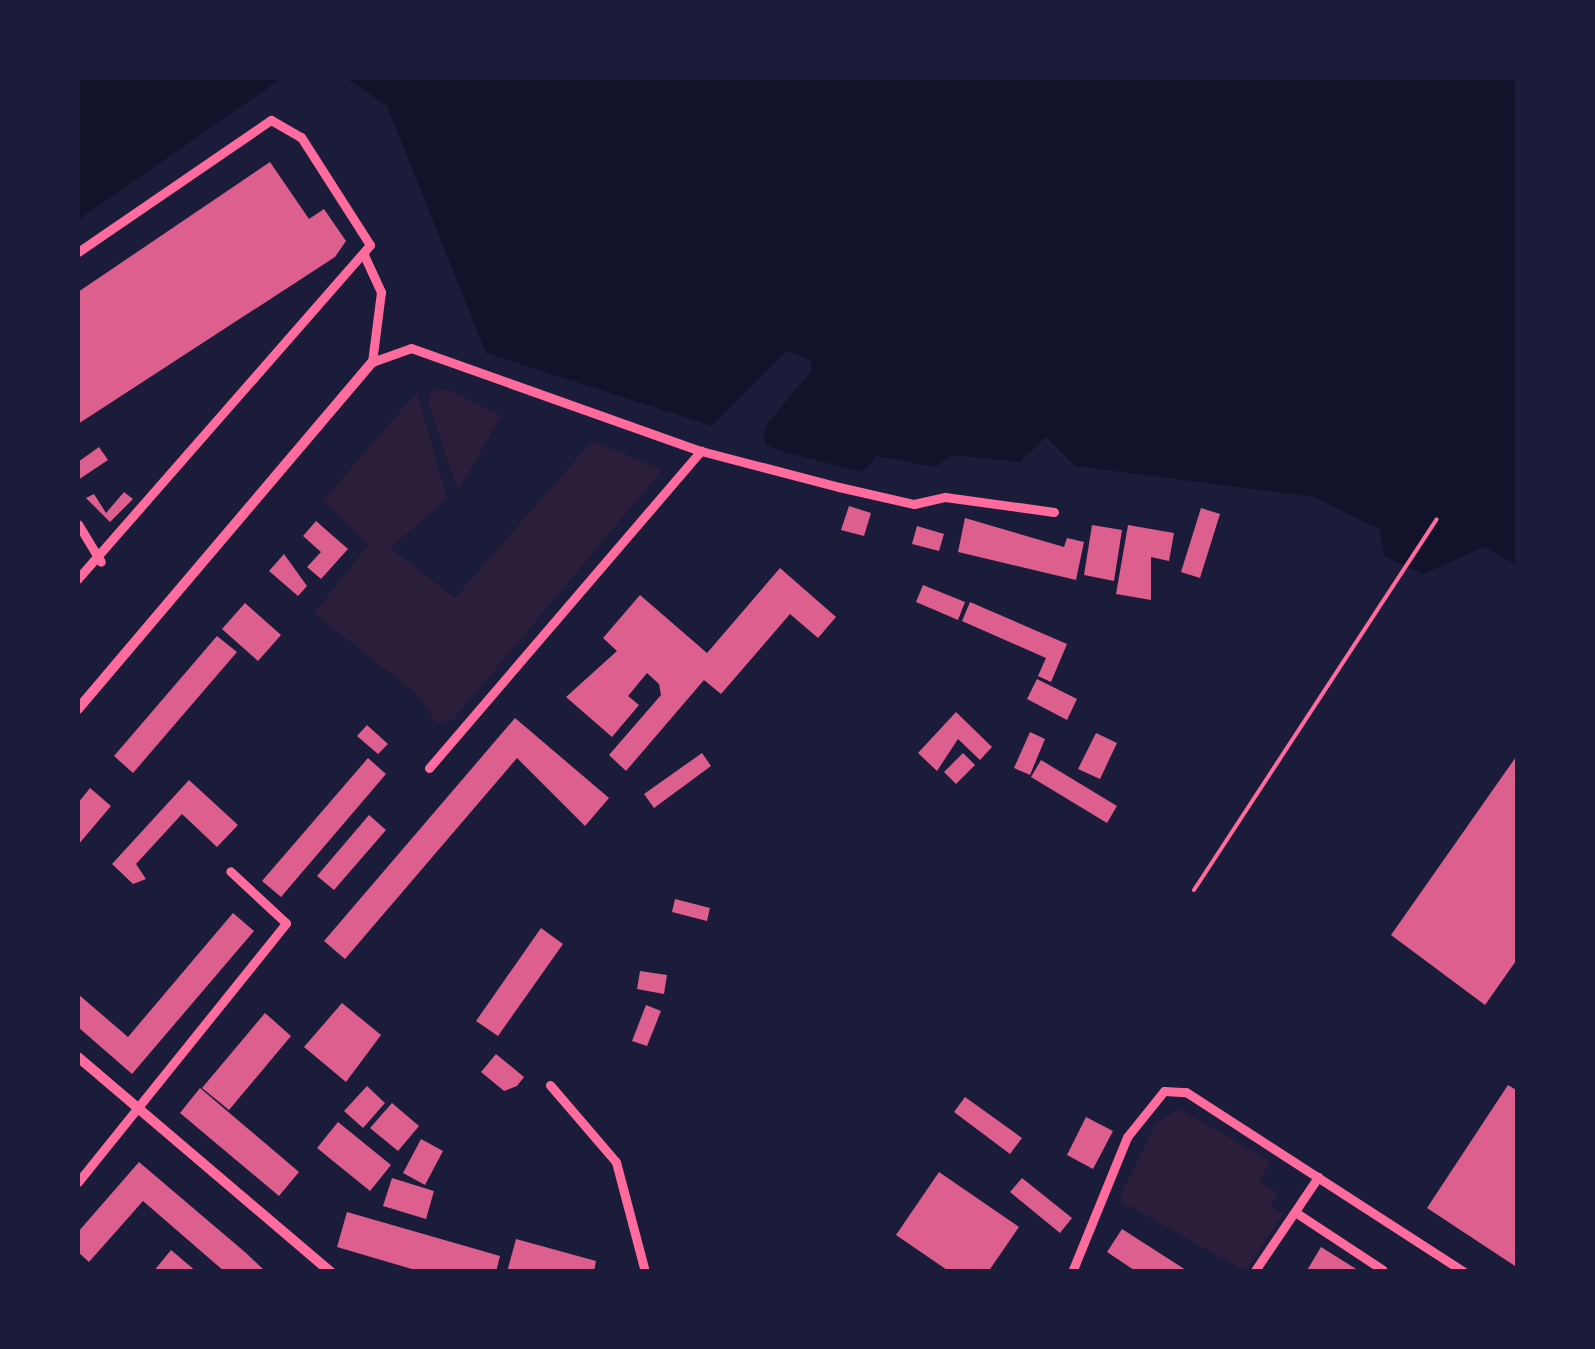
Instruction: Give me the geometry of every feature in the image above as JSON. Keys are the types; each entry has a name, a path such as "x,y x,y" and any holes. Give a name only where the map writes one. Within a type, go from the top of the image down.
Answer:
{"street":[{"path":"78,252 272,120 301,137 369,233 364,255 101,562 78,579"},
{"path":"364,255 381,292 372,362"},
{"path":"78,709 372,362 412,348 454,359 701,450 914,504 945,497 1054,512"},
{"path":"429,768 701,450"},
{"path":"78,524 101,562"},
{"path":"78,1182 286,923 230,871"},
{"path":"78,1056 331,1272"},
{"path":"550,1085 616,1162 644,1272"},
{"path":"1072,1272 1127,1137 1164,1091 1186,1092 1464,1272"},
{"path":"1254,1272 1318,1177"},
{"path":"1294,1212 1382,1270"}],"lane":[{"path":"1194,890 1437,519"}],"shaded area":[{"path":"78,78 282,78 78,220"},
{"path":"346,78 1517,78 1517,565 1484,547 1423,574 1384,556 1380,529 1314,497 1075,466 1046,437 1020,462 953,455 935,467 876,456 863,472 780,451 765,444 764,428 811,371 810,360 787,351 712,426 486,353 387,106"},
{"path":"448,389 501,416 458,491 428,402 431,391"},
{"path":"417,392 447,498 390,548 455,598 592,441 662,470 453,720 436,723 418,695 314,613 368,545 323,501"},
{"path":"1179,1109 1271,1161 1259,1182 1278,1193 1270,1206 1283,1214 1245,1271 1119,1200 1156,1123"}],"building":[{"path":"270,162 309,219 324,209 346,241 335,257 78,424 78,292"},
{"path":"99,447 108,460 78,480 78,462"},
{"path":"124,492 133,499 110,522 86,498 94,494 106,513"},
{"path":"849,506 871,513 864,536 841,530"},
{"path":"1201,508 1220,514 1200,578 1181,572"},
{"path":"965,518 1064,547 1067,538 1084,542 1076,580 958,552"},
{"path":"316,521 348,549 321,579 307,567 321,552 303,536"},
{"path":"1092,525 1122,530 1114,581 1084,575"},
{"path":"1128,525 1174,533 1169,561 1151,557 1151,600 1116,594"},
{"path":"917,526 944,534 939,551 912,544"},
{"path":"284,554 307,586 298,596 269,571"},
{"path":"780,568 836,617 818,638 790,614 721,694 704,680 626,771 609,755 661,695 659,684 647,673 628,696 639,705 612,737 566,697 617,651 603,638 640,595 707,653"},
{"path":"923,585 965,602 958,620 916,602"},
{"path":"970,602 1067,644 1051,682 1038,676 1046,658 962,621"},
{"path":"245,603 281,635 258,661 222,629"},
{"path":"217,636 237,652 133,773 114,756"},
{"path":"1037,679 1077,699 1067,720 1027,699"},
{"path":"956,712 992,747 980,760 958,739 937,771 918,753"},
{"path":"515,718 609,798 585,826 517,758 345,959 324,941"},
{"path":"367,725 388,744 378,754 357,736"},
{"path":"1030,732 1045,739 1030,775 1014,768"},
{"path":"1096,733 1117,743 1100,779 1078,769"},
{"path":"702,753 711,766 654,808 644,794"},
{"path":"963,753 975,765 956,784 944,772"},
{"path":"1518,754 1518,958 1485,1005 1391,935"},
{"path":"368,758 386,774 281,897 262,881"},
{"path":"1041,760 1117,806 1107,823 1031,777"},
{"path":"189,780 238,825 217,847 182,814 136,864 146,879 133,884 112,864"},
{"path":"90,788 111,806 78,845 78,803"},
{"path":"369,815 386,830 334,890 317,876"},
{"path":"675,899 710,908 707,921 672,912"},
{"path":"233,913 254,931 132,1074 78,1027 78,994 128,1037"},
{"path":"541,928 563,944 498,1036 476,1021"},
{"path":"640,971 667,975 664,994 637,989"},
{"path":"342,1003 381,1035 346,1082 304,1047"},
{"path":"646,1005 661,1011 647,1046 632,1041"},
{"path":"265,1013 291,1036 229,1110 202,1088"},
{"path":"496,1054 524,1077 517,1086 504,1091 481,1072"},
{"path":"1508,1085 1518,1091 1518,1268 1427,1208"},
{"path":"367,1086 385,1103 363,1128 344,1111"},
{"path":"200,1088 299,1172 279,1196 180,1113"},
{"path":"965,1097 1022,1138 1010,1154 954,1112"},
{"path":"392,1103 419,1126 398,1151 370,1128"},
{"path":"1086,1117 1113,1131 1093,1169 1067,1155"},
{"path":"338,1122 391,1165 370,1191 317,1148"},
{"path":"421,1139 443,1151 425,1185 403,1173"},
{"path":"139,1162 266,1272 225,1272 143,1201 89,1262 78,1252 78,1232"},
{"path":"939,1172 1019,1227 988,1272 950,1272 896,1235"},
{"path":"392,1178 434,1191 426,1219 383,1206"},
{"path":"1022,1178 1072,1218 1060,1233 1010,1192"},
{"path":"347,1212 500,1256 496,1272 422,1272 337,1247"},
{"path":"1122,1229 1189,1272 1137,1272 1107,1252"},
{"path":"516,1239 596,1261 594,1272 507,1272"},
{"path":"1321,1247 1361,1272 1306,1272"},
{"path":"171,1250 197,1272 153,1272"}]}
